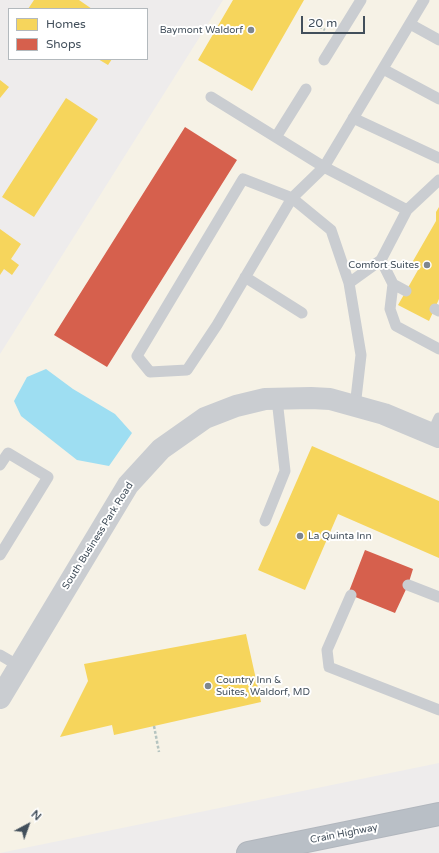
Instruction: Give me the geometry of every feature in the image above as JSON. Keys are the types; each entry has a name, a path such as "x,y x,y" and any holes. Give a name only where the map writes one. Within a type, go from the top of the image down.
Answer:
{"highway":[{"name":"Crain Highway","path":"248,853 439,814"}],"street":[{"name":"South Business Park Road","path":"0,698 128,485 161,449 205,418 264,399 311,398 330,399 437,429"}],"lane":[{"path":"324,60 361,0"},
{"path":"355,407 360,355 349,283 331,230 292,198 243,180 137,356 150,372 187,370 217,325 292,198 324,167 424,0"},
{"path":"410,24 439,40"},
{"path":"383,69 439,99"},
{"path":"276,137 306,89"},
{"path":"211,97 324,167 406,210"},
{"path":"354,118 439,158"},
{"path":"349,283 381,260 406,210 439,180"},
{"path":"381,260 393,284 406,292"},
{"path":"245,277 302,312"},
{"path":"393,284 390,309 396,326 439,349"},
{"path":"265,521 285,471 277,399"},
{"path":"0,465 8,453 48,476 0,555"},
{"path":"408,585 439,597"},
{"path":"351,595 327,650 329,667 439,710"},
{"path":"0,655 19,666"}],"path":[{"path":"154,726 159,752"}],"shaded area":[{"path":"223,0 439,0 439,763 0,853 0,354"}],"water":[{"path":"46,369 73,389 115,414 132,433 109,466 77,460 21,416 14,401 27,377"}],"building: Homes":[{"path":"34,0 79,0 91,8 29,8"},
{"name":"Baymont Waldorf","path":"233,0 304,0 252,91 198,60"},
{"path":"100,60 111,60 108,65"},
{"path":"0,80 9,87 0,98"},
{"path":"66,98 98,119 34,217 2,197"},
{"name":"Comfort Suites","path":"439,207 439,299 429,321 398,305 418,270 413,261 436,221 436,212"},
{"path":"0,229 21,244 11,259 19,265 12,275 4,269 0,275"},
{"name":"La Quinta Inn","path":"312,446 439,501 439,558 338,514 305,590 258,570"},
{"path":"246,634 261,702 114,735 112,725 60,737 88,681 84,664"}],"building: Shops":[{"path":"185,127 237,160 107,367 54,335"},
{"path":"365,550 413,569 408,585 395,613 348,594"}],"place":[{"name":"Baymont Waldorf","path":"251,30"},
{"name":"Comfort Suites","path":"427,265"},
{"name":"La Quinta Inn","path":"300,536"},
{"name":"Country Inn & Suites, Waldorf, MD","path":"208,686"}]}
